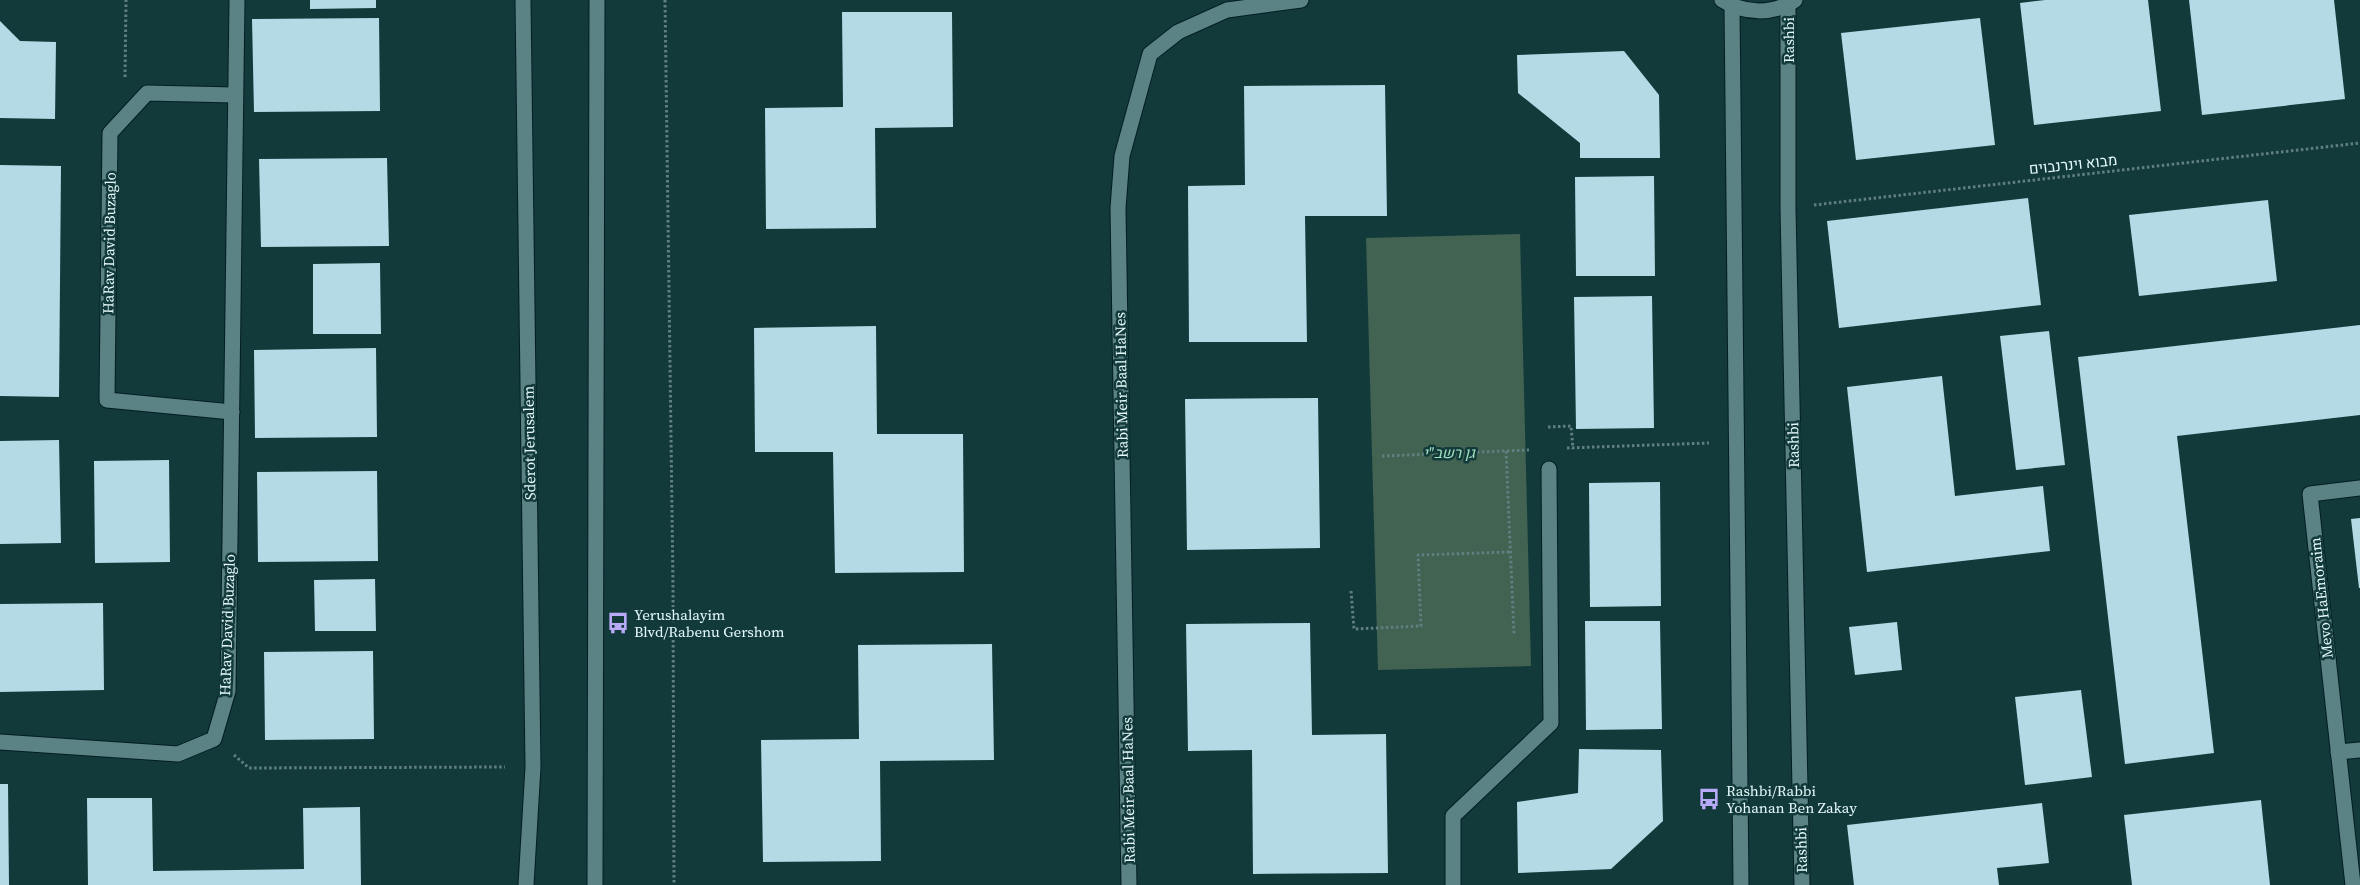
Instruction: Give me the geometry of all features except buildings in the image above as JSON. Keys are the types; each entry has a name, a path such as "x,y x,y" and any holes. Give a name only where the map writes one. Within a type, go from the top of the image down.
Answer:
{"street":[{"name":"HaRav David Buzaglo","path":"214,739 228,691 237,0"},
{"name":"Sderot Jerusalem","path":"523,0 533,767 526,885"},
{"path":"595,885 597,0"},
{"name":"Rabi Meir Baal HaNes","path":"1129,885 1118,208 1122,156 1150,54 1178,32 1227,10 1302,0"},
{"path":"1741,885 1727,3 1750,11 1769,10 1791,2"},
{"name":"Rashbi","path":"1791,2 1788,208 1802,885"},
{"path":"148,93 236,95"},
{"name":"HaRav David Buzaglo","path":"148,93 110,133 107,400 232,412"},
{"path":"1453,885 1453,816 1551,723 1549,469"},
{"name":"Mevo HaEmoraim","path":"2353,885 2310,494 2360,488"},
{"path":"0,742 178,754 214,739"},
{"path":"2338,752 2360,750"}],"path":[{"path":"126,0 124,76 148,93"},
{"path":"665,0 673,583 674,885"},
{"name":"מבוא וינרנבוים","path":"1788,208 2360,143"},
{"path":"1506,451 1514,634"},
{"path":"1351,591 1354,629 1421,626 1418,555 1510,552"},
{"path":"214,739 249,768 533,767"}],"green space":[{"name":"גן רשב\"י","path":"1520,234 1531,666 1378,670 1366,238"}],"place":[{"name":"Yerushalayim Blvd/Rabenu Gershom","path":"618,623"},
{"name":"Rashbi/Rabbi Yohanan Ben Zakay","path":"1709,799"}]}
